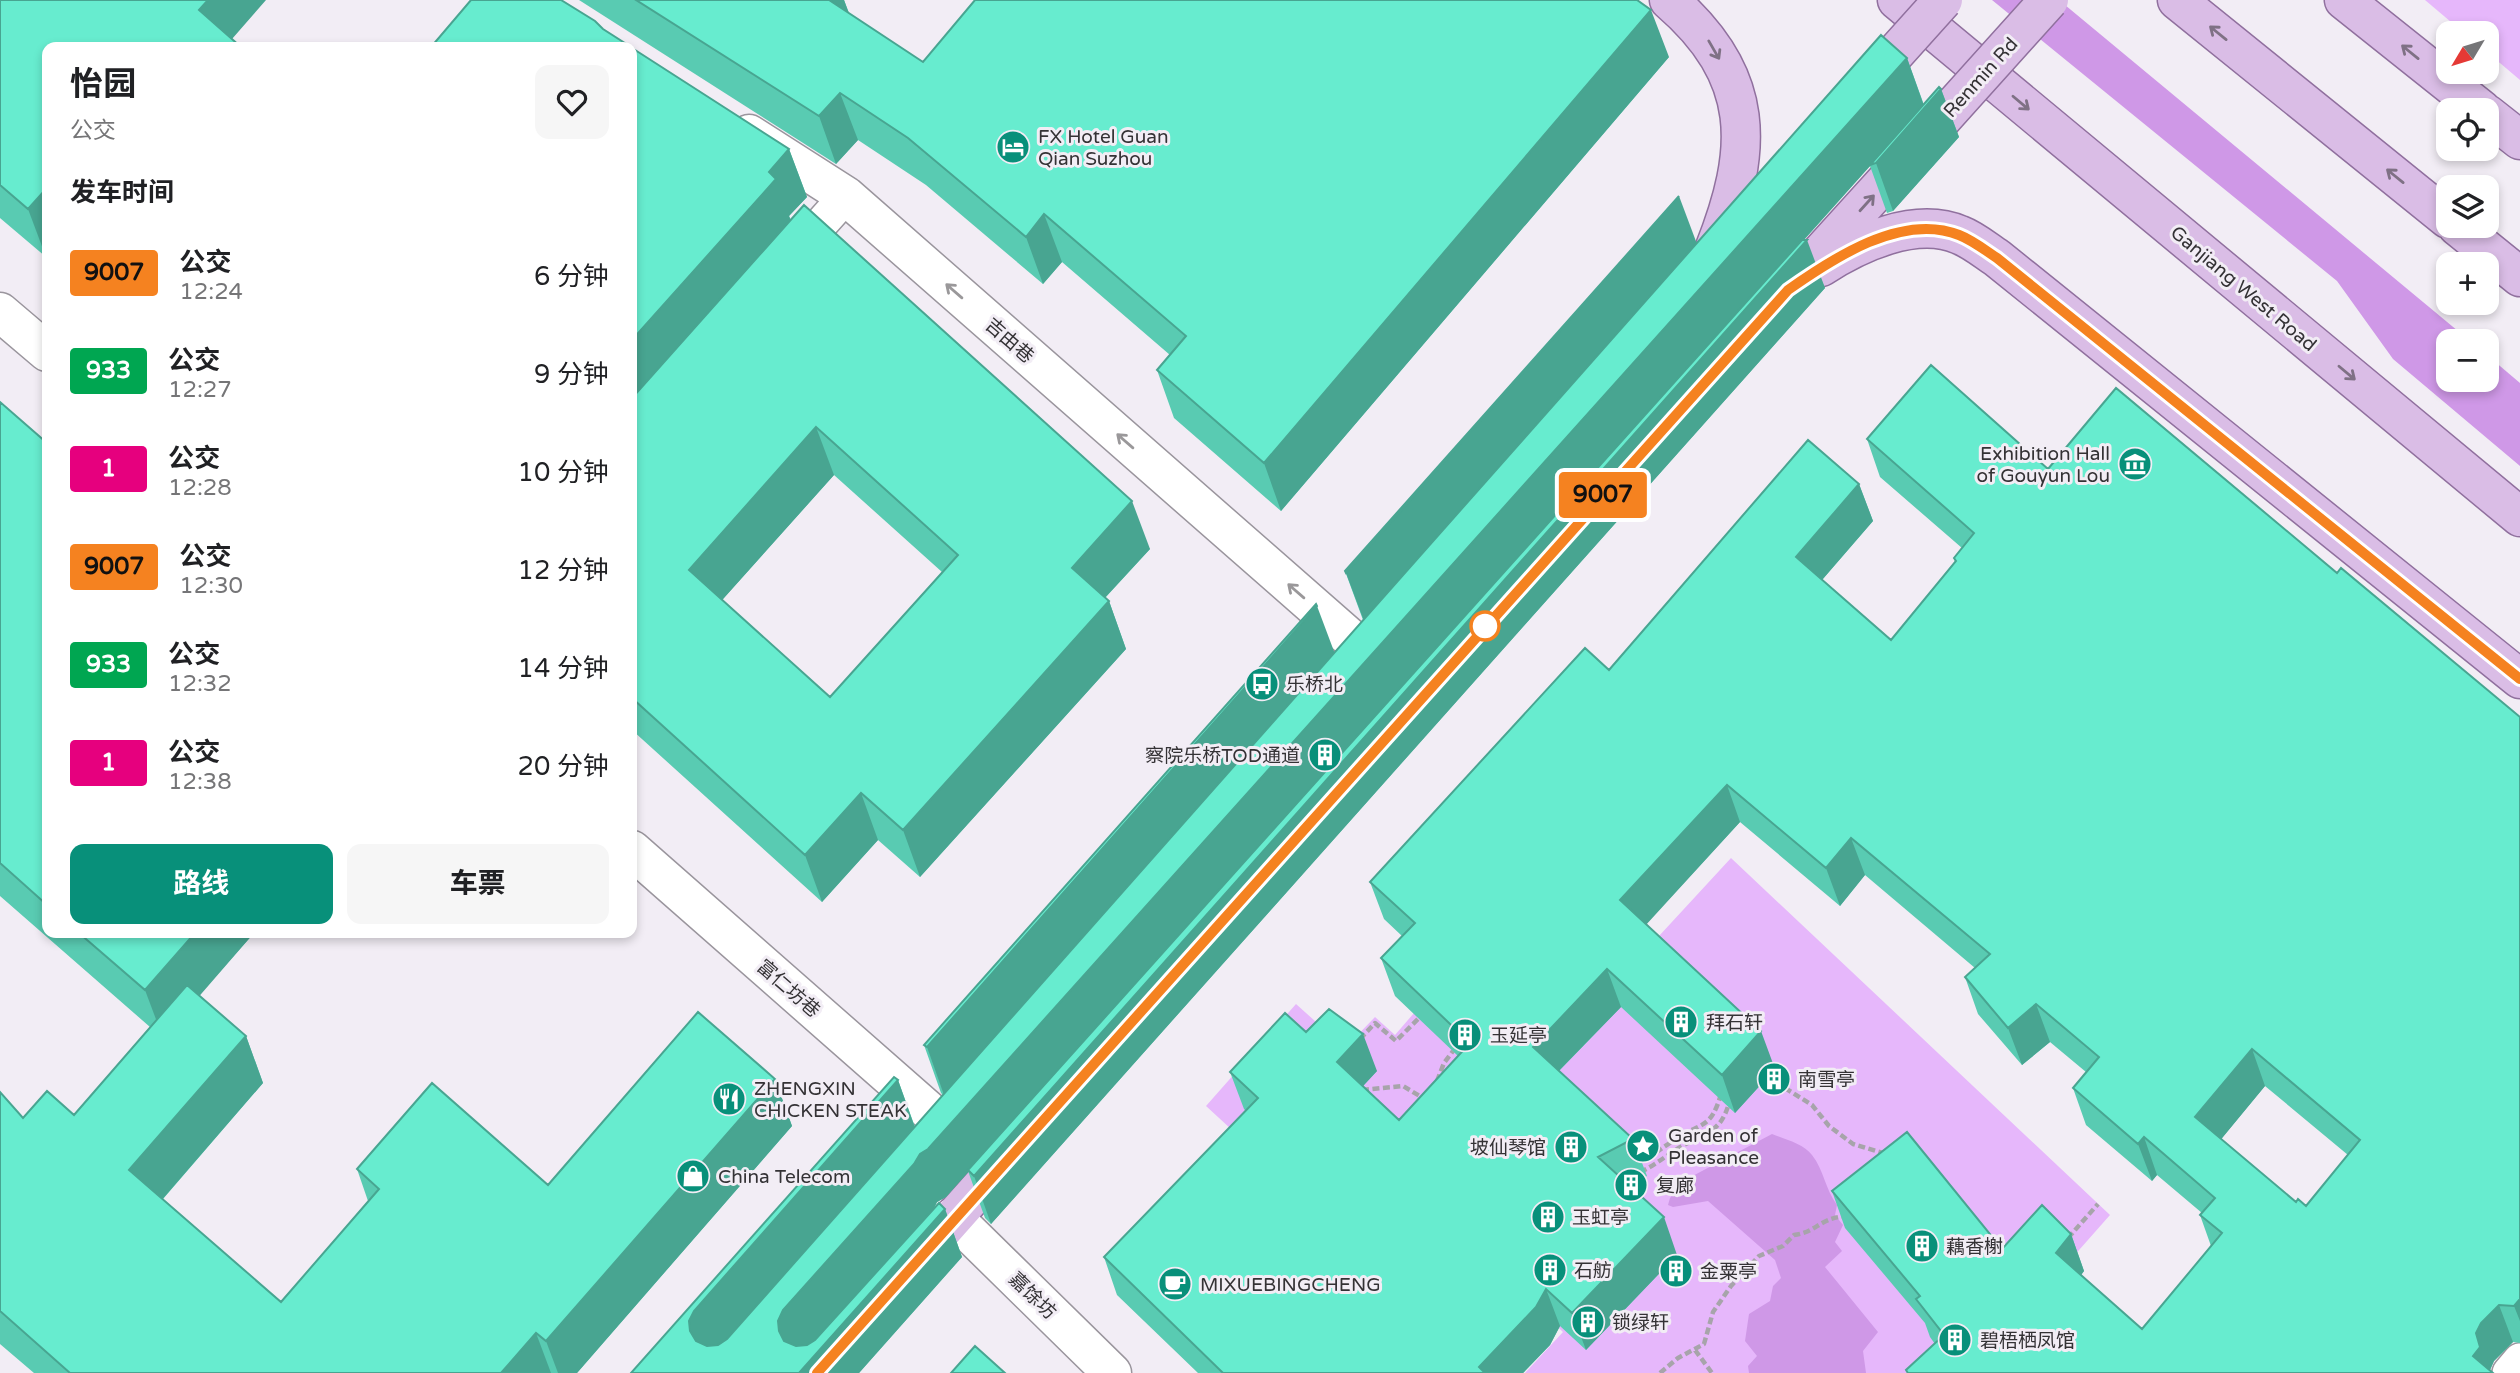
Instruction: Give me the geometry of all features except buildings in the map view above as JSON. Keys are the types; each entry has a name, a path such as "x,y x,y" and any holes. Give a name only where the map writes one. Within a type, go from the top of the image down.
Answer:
{"main road":[{"path":"1668,0 1709,41 1732,86 1739,109 1742,148 1739,177 1732,203 1701,269 1773,189"},
{"name":"Ganjiang West Road","path":"1897,0 2520,517"},
{"path":"1836,119 1943,0"},
{"name":"Renmin Rd","path":"1751,331 2049,0"},
{"path":"2178,0 2436,209"},
{"path":"2344,0 2467,98"},
{"path":"2499,123 2520,140"},
{"path":"1788,290 1856,247 1884,237 1922,229 1958,234 1997,258 2520,679"},
{"path":"2472,238 2520,277"},
{"path":"1338,683 1393,621"},
{"path":"919,1157 974,1095"},
{"path":"890,1290 1037,1124"}],"street":[{"name":"吉由巷","path":"722,116 846,196 1366,652"},
{"path":"0,312 42,348"},
{"name":"富仁坊巷","path":"637,854 947,1126"},
{"name":"嘉馀坊","path":"953,1217 1112,1373"}],"lane":[{"path":"772,280 846,196"},
{"path":"2509,1373 2520,1360"}],"path":[{"path":"1352,1048 1375,1023 1396,1041 1420,1015 1426,1019"},
{"path":"1354,1090 1403,1086 1427,1101 1444,1063 1453,1051"},
{"path":"1632,1166 1678,1137 1702,1128 1716,1111 1723,1086"},
{"path":"1785,1088 1812,1105 1829,1126 1853,1143 1889,1155"},
{"path":"1633,1182 1639,1173 1682,1146 1707,1136 1726,1116 1733,1089"},
{"path":"2064,1242 2098,1204"},
{"path":"1660,1373 1678,1358 1704,1344 1711,1318 1724,1296 1761,1255 1783,1247 1794,1235 1809,1233 1822,1220 1851,1215"},
{"path":"1695,1350 1712,1373"}],"shaded area":[{"path":"1992,0 2059,0 2456,329 2436,329 2436,392 2499,392 2499,365 2520,383 2520,466 2393,359 2337,281"},
{"path":"2425,0 2520,0 2520,80 2499,62 2499,21 2450,21"},
{"name":"Garden of Pleasance","path":"1731,858 2110,1215 2072,1258 2084,1271 2003,1373 1525,1373 1563,1332 1506,1278 1368,1255 1206,1106 1296,1004 1345,1048 1375,1017 1395,1035 1433,991 1583,1013 1654,932 1659,936"},
{"path":"1772,1134 1808,1151 1816,1161 1837,1205 1835,1215 1843,1225 1835,1242 1842,1251 1825,1267 1878,1332 1863,1351 1866,1373 1749,1373 1748,1366 1757,1356 1745,1341 1749,1314 1770,1301 1773,1286 1781,1278 1775,1260 1708,1201 1673,1207 1668,1205 1670,1198 1685,1180"}],"bus line":[{"name":"9007","path":"817,1373 953,1217 1788,290 1856,247 1884,237 1922,229 1958,234 1997,258 2520,679"}],"place":[{"name":"FX Hotel Guan Qian Suzhou","path":"1013,147"},
{"name":"Exhibition Hall of Gouyun Lou","path":"2135,464"},
{"name":"乐桥北","path":"1262,684"},
{"name":"察院乐桥TOD通道","path":"1325,755"},
{"name":"拜石轩","path":"1681,1022"},
{"name":"玉延亭","path":"1465,1035"},
{"name":"南雪亭","path":"1774,1079"},
{"name":"ZHENGXIN CHICKEN STEAK","path":"729,1099"},
{"name":"Garden of Pleasance","path":"1643,1146"},
{"name":"坡仙琴馆","path":"1571,1147"},
{"name":"China Telecom","path":"693,1176"},
{"name":"复廊","path":"1631,1185"},
{"name":"玉虹亭","path":"1548,1217"},
{"name":"藕香榭","path":"1922,1246"},
{"name":"石舫","path":"1550,1270"},
{"name":"金粟亭","path":"1676,1271"},
{"name":"MIXUEBINGCHENG","path":"1175,1284"},
{"name":"锁绿轩","path":"1588,1322"},
{"name":"碧梧栖凤馆","path":"1955,1340"}]}
